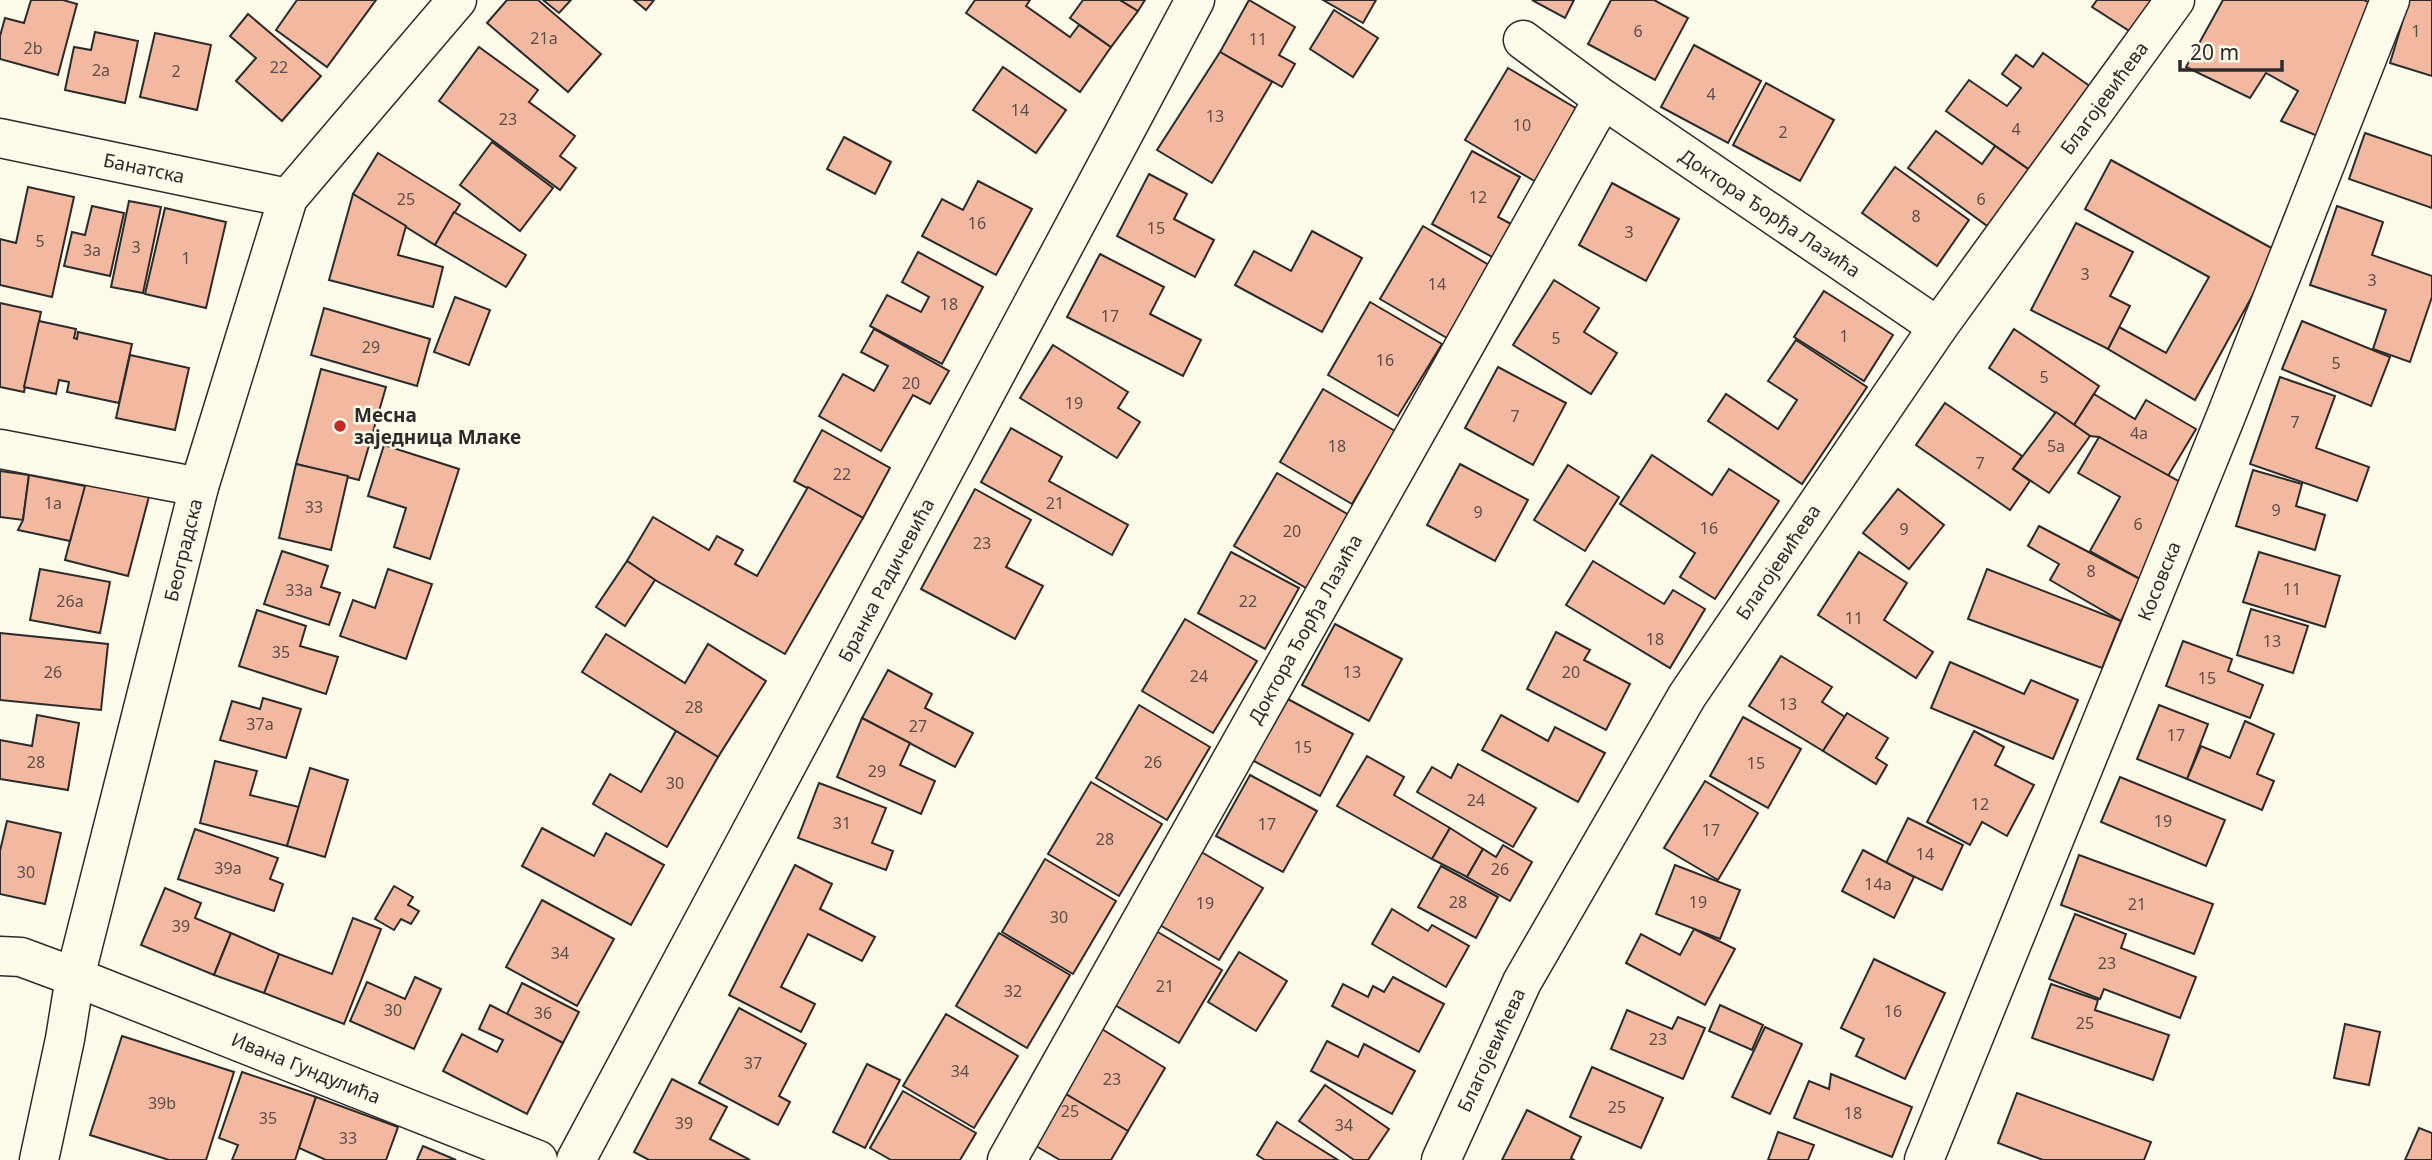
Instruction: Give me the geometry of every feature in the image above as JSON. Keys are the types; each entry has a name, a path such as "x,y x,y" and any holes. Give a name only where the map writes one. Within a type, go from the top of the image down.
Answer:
{"street":[{"name":"Београдска","path":"39,1160 65,1039 75,977 199,487 288,198 457,0"},
{"name":"Бранка Радичевића","path":"576,1160 1195,0"},
{"name":"Благојевићева","path":"1441,1160 1522,982 1687,696 1938,327 2175,0"},
{"name":"Косовска","path":"1924,1160 2226,416 2390,0"},
{"name":"Доктора Ђорђа Лазића","path":"1523,40 1603,99 1938,327"},
{"name":"Доктора Ђорђа Лазића","path":"1007,1160 1603,99"},
{"name":"Банатска","path":"0,138 288,198"},
{"path":"0,449 199,487"},
{"name":"Ивана Гундулића","path":"0,956 21,957 75,977 538,1160"}],"building":[{"path":"31,0 63,0 77,4 58,75 0,59 0,36 5,18 24,23"},
{"path":"297,0 376,0 327,67 276,30"},
{"path":"507,0 538,0 601,54 568,92 487,23"},
{"path":"543,0 571,0 559,13"},
{"path":"634,0 654,0 646,10"},
{"path":"975,0 1030,0 1026,6 1070,37 1079,25 1111,47 1080,92 966,13"},
{"path":"1083,0 1120,0 1138,11 1111,47 1070,18"},
{"path":"1120,0 1145,0 1138,11"},
{"path":"1249,0 1295,27 1279,55 1295,64 1282,87 1220,52"},
{"path":"1323,0 1376,0 1363,23"},
{"path":"1532,0 1574,0 1565,18"},
{"path":"1611,0 1654,0 1688,18 1655,80 1588,44"},
{"path":"2097,0 2152,0 2131,32 2092,7"},
{"path":"2223,0 2364,0 2375,5 2325,139 2281,121 2298,91 2266,73 2250,98 2186,67"},
{"path":"2409,0 2432,0 2432,76 2390,63"},
{"path":"1334,10 1378,38 1353,77 1310,49"},
{"path":"248,14 321,76 282,121 236,81 256,58 230,36"},
{"path":"95,32 138,41 125,103 65,90 74,47 91,50"},
{"path":"155,33 211,45 197,110 140,97"},
{"path":"1694,45 1761,81 1728,143 1661,107"},
{"path":"479,47 538,90 529,102 575,136 560,156 576,168 560,190 439,101"},
{"path":"1220,52 1272,82 1212,183 1157,150"},
{"path":"2043,53 2091,87 2031,171 1946,111 1969,80 2007,106 2021,88 2002,74 2016,55 2033,67"},
{"path":"1003,67 1066,110 1036,153 973,110"},
{"path":"1508,68 1579,110 1536,182 1465,140"},
{"path":"1766,83 1834,120 1800,181 1733,145"},
{"path":"1936,131 1982,164 1995,146 2031,171 1990,228 1908,168"},
{"path":"2365,133 2432,156 2432,208 2349,179"},
{"path":"844,137 891,162 875,194 827,169"},
{"path":"492,142 553,188 520,231 460,185"},
{"path":"1472,151 1520,177 1498,217 1513,225 1494,258 1432,224"},
{"path":"378,153 460,204 435,245 353,194"},
{"path":"2111,160 2277,251 2195,400 2108,349 2119,327 2166,353 2209,277 2085,209"},
{"path":"1895,167 1969,220 1937,266 1862,213"},
{"path":"1149,174 1187,194 1174,219 1214,240 1195,277 1117,236"},
{"path":"978,181 1032,209 996,275 922,236 942,199 963,210"},
{"path":"1612,183 1679,219 1646,281 1579,245"},
{"path":"28,187 74,197 52,297 0,285 0,239 16,243"},
{"path":"353,194 406,226 398,255 443,267 433,307 329,280"},
{"path":"129,201 161,207 143,293 111,287"},
{"path":"92,206 124,213 110,276 64,266 72,232 85,235"},
{"path":"2337,206 2383,222 2372,255 2432,276 2432,297 2410,362 2373,349 2386,310 2310,285"},
{"path":"165,208 226,222 206,308 145,294"},
{"path":"454,212 526,255 506,287 435,245"},
{"path":"2076,223 2133,252 2110,296 2130,306 2108,349 2031,310"},
{"path":"1423,226 1494,268 1452,341 1380,299"},
{"path":"1312,231 1362,258 1322,332 1235,285 1254,251 1291,271"},
{"path":"918,252 983,287 942,364 870,326 887,295 921,312 929,297 902,282"},
{"path":"1100,254 1164,287 1150,314 1201,340 1183,376 1067,317"},
{"path":"1554,280 1599,308 1584,332 1617,353 1591,394 1513,345"},
{"path":"1824,291 1893,335 1864,381 1794,337"},
{"path":"455,297 490,310 469,365 434,352"},
{"path":"1370,302 1442,344 1398,416 1328,375"},
{"path":"0,303 41,312 24,392 0,387"},
{"path":"324,308 430,339 417,386 311,355"},
{"path":"39,321 76,329 74,338 77,339 78,332 132,344 119,403 67,392 69,382 59,380 56,394 24,387"},
{"path":"2302,321 2390,357 2371,406 2282,369"},
{"path":"874,329 949,371 930,404 913,395 881,451 819,416 843,374 874,391 888,366 861,352"},
{"path":"2014,329 2099,386 2074,425 1989,368"},
{"path":"1796,340 1867,387 1802,484 1708,421 1726,394 1778,429 1797,400 1768,381"},
{"path":"1053,345 1128,392 1118,408 1140,422 1117,458 1020,398"},
{"path":"130,355 189,368 175,430 116,418"},
{"path":"1498,367 1566,403 1533,465 1465,428"},
{"name":"Месна заједница Млаке","path":"321,369 386,387 359,480 296,464"},
{"path":"2280,377 2335,396 2316,448 2369,467 2357,501 2250,464"},
{"path":"1323,389 1395,431 1352,504 1280,462"},
{"path":"2094,394 2135,419 2146,400 2196,429 2168,476 2074,425"},
{"path":"1945,403 2022,456 2013,469 2030,481 2010,510 1916,445"},
{"path":"2056,412 2090,436 2049,493 2013,469"},
{"path":"1011,428 1062,457 1049,481 1128,525 1112,555 981,482"},
{"path":"822,430 890,468 863,518 794,481"},
{"path":"2099,437 2191,488 2140,579 2090,551 2120,497 2078,473"},
{"path":"384,445 459,469 430,559 394,547 406,508 368,496"},
{"path":"1652,455 1712,495 1729,469 1779,501 1715,599 1680,577 1695,553 1620,504"},
{"path":"296,464 348,476 331,550 279,538"},
{"path":"1460,464 1528,500 1495,561 1427,525"},
{"path":"1568,465 1619,497 1585,551 1534,520"},
{"path":"2253,470 2302,484 2296,506 2325,515 2315,550 2236,526"},
{"path":"0,471 29,475 23,520 0,517"},
{"path":"88,472 151,489 128,576 65,560"},
{"path":"1277,473 1349,515 1306,588 1234,546"},
{"path":"29,475 85,486 70,541 18,530 23,520"},
{"path":"808,487 863,518 785,654 655,580 627,561 653,517 709,550 717,536 743,550 735,564 757,576"},
{"path":"975,489 1031,520 1006,567 1043,586 1015,639 921,589"},
{"path":"1898,489 1944,525 1909,569 1863,533"},
{"path":"2039,526 2140,579 2121,621 2050,580 2059,564 2028,546"},
{"path":"282,551 328,566 321,587 340,593 329,625 264,604"},
{"path":"1231,552 1299,588 1265,649 1198,613"},
{"path":"1859,552 1907,583 1884,620 1933,652 1916,678 1818,615"},
{"path":"2259,552 2340,576 2325,627 2243,602"},
{"path":"627,561 655,580 625,626 596,607"},
{"path":"1593,561 1664,604 1673,590 1705,609 1670,668 1566,605"},
{"path":"40,569 110,582 100,633 30,620"},
{"path":"388,569 432,584 406,659 340,636 353,600 375,608"},
{"path":"1987,569 2121,621 2102,668 1968,619"},
{"path":"2251,609 2308,626 2293,673 2237,655"},
{"path":"257,610 306,626 300,646 338,657 326,694 239,666"},
{"path":"1185,619 1257,661 1213,733 1142,691"},
{"path":"1335,624 1402,659 1369,721 1302,685"},
{"path":"1556,632 1590,650 1584,660 1630,684 1606,730 1527,689"},
{"path":"0,633 108,644 101,710 0,700"},
{"path":"606,634 685,683 708,644 766,681 718,757 582,672"},
{"path":"2183,641 2232,659 2228,671 2263,685 2250,718 2166,686"},
{"path":"1781,656 1832,687 1822,702 1845,717 1823,751 1749,706"},
{"path":"1950,662 2024,694 2031,680 2078,700 2053,759 1931,708"},
{"path":"888,670 932,694 925,708 973,733 955,767 862,718"},
{"path":"263,698 301,709 286,758 220,740 232,701 260,709"},
{"path":"1286,698 1353,734 1320,796 1252,760"},
{"path":"1139,705 1210,747 1167,820 1096,778"},
{"path":"2159,705 2208,724 2187,779 2137,759"},
{"path":"1847,713 1888,738 1876,758 1887,765 1876,784 1823,751"},
{"path":"37,715 79,723 68,790 0,779 0,740 32,746"},
{"path":"1501,715 1548,741 1555,727 1605,753 1578,802 1482,750"},
{"path":"1743,717 1801,749 1768,808 1710,776"},
{"path":"862,718 910,743 900,765 935,781 921,814 837,777"},
{"path":"2245,721 2274,734 2257,774 2274,781 2262,810 2187,779 2201,746 2230,758"},
{"path":"676,731 718,757 667,847 593,804 610,774 641,792"},
{"path":"1974,731 2004,747 1995,765 2034,785 2007,836 1982,822 1970,845 1927,822"},
{"path":"1367,756 1404,777 1394,795 1450,828 1432,859 1337,806"},
{"path":"215,761 257,771 250,795 299,807 287,846 200,823"},
{"path":"1458,764 1536,808 1513,847 1417,792 1432,767 1451,778"},
{"path":"310,768 348,780 325,857 287,846"},
{"path":"1250,775 1317,811 1283,872 1216,836"},
{"path":"2120,777 2225,820 2206,866 2101,822"},
{"path":"1705,781 1758,813 1718,880 1664,848"},
{"path":"1091,782 1162,824 1119,896 1048,854"},
{"path":"819,783 886,808 872,843 893,851 886,870 798,838"},
{"path":"1908,818 1963,845 1942,890 1886,863"},
{"path":"7,821 61,833 45,904 0,894 0,851"},
{"path":"542,828 594,856 606,833 664,865 631,925 522,866"},
{"path":"1450,828 1483,849 1467,877 1432,859"},
{"path":"195,829 278,858 270,879 283,884 274,911 178,879"},
{"path":"1503,845 1532,862 1510,901 1467,877 1483,849 1496,857"},
{"path":"1191,846 1263,888 1219,960 1148,918"},
{"path":"1863,850 1914,877 1894,918 1842,891"},
{"path":"2079,855 2213,904 2194,954 2061,905"},
{"path":"1045,859 1116,901 1073,974 1002,932"},
{"path":"795,865 832,884 820,909 875,937 862,961 808,934 781,987 815,1004 801,1032 729,995"},
{"path":"1675,865 1740,890 1720,939 1656,914"},
{"path":"1441,866 1498,897 1476,938 1418,907"},
{"path":"394,886 413,897 408,905 419,911 411,924 401,919 394,930 375,919"},
{"path":"165,888 201,903 195,918 231,933 214,975 141,945"},
{"path":"542,900 614,939 577,1006 506,967"},
{"path":"1392,909 1428,931 1432,925 1469,946 1446,987 1372,944"},
{"path":"2075,914 2126,934 2121,948 2196,977 2180,1018 2104,989 2100,999 2049,979"},
{"path":"353,918 381,929 344,1024 264,993 279,954 332,974"},
{"path":"1151,928 1222,970 1179,1043 1108,1001"},
{"path":"1694,929 1735,949 1705,1005 1626,963 1641,934 1680,955"},
{"path":"231,933 279,954 264,993 214,975"},
{"path":"999,933 1070,975 1027,1048 956,1006"},
{"path":"1239,952 1287,981 1256,1031 1208,1002"},
{"path":"1874,959 1945,993 1905,1079 1856,1056 1864,1039 1841,1028"},
{"path":"415,977 441,989 414,1049 350,1021 367,982 405,999"},
{"path":"1393,977 1444,1004 1419,1052 1332,1006 1343,984 1368,997 1373,986 1384,992"},
{"path":"522,983 579,1012 563,1043 507,1014"},
{"path":"2051,984 2098,1000 2095,1010 2169,1035 2153,1080 2032,1038"},
{"path":"490,1005 563,1043 527,1114 443,1071 462,1034 497,1052 503,1040 479,1029"},
{"path":"1720,1005 1763,1025 1752,1050 1709,1031"},
{"path":"739,1008 806,1044 779,1096 790,1102 778,1125 699,1083"},
{"path":"1627,1010 1672,1029 1678,1017 1705,1028 1683,1079 1611,1049"},
{"path":"946,1014 1018,1056 974,1128 903,1086"},
{"path":"2345,1024 2380,1032 2369,1085 2334,1078"},
{"path":"1097,1026 1165,1068 1128,1131 1059,1090"},
{"path":"1765,1027 1802,1044 1770,1114 1732,1097"},
{"path":"122,1036 234,1072 206,1160 169,1160 90,1135"},
{"path":"1327,1041 1358,1057 1364,1044 1415,1071 1392,1114 1311,1071"},
{"path":"867,1064 900,1080 865,1148 833,1132"},
{"path":"1592,1067 1663,1098 1641,1148 1570,1117"},
{"path":"242,1072 316,1097 295,1160 232,1160 238,1145 219,1138"},
{"path":"1831,1074 1912,1107 1892,1157 1794,1118 1809,1081 1829,1089"},
{"path":"672,1079 727,1107 710,1139 750,1160 649,1160 634,1152"},
{"path":"1325,1085 1389,1129 1368,1160 1354,1160 1299,1121"},
{"path":"1059,1090 1128,1131 1111,1160 1060,1160 1029,1142"},
{"path":"903,1091 976,1133 960,1160 891,1160 870,1148"},
{"path":"2017,1093 2151,1142 2144,1160 2043,1160 1998,1143"},
{"path":"316,1097 398,1127 386,1160 326,1160 299,1148"},
{"path":"1527,1110 1581,1137 1571,1158 1574,1160 1502,1160"},
{"path":"1277,1122 1338,1160 1265,1160 1257,1155"},
{"path":"2419,1128 2432,1133 2432,1160 2405,1160"},
{"path":"1778,1132 1814,1145 1808,1160 1768,1160"},
{"path":"423,1146 456,1160 417,1160"}],"place":[{"name":"Месна заједница Млаке","path":"340,426"}]}
